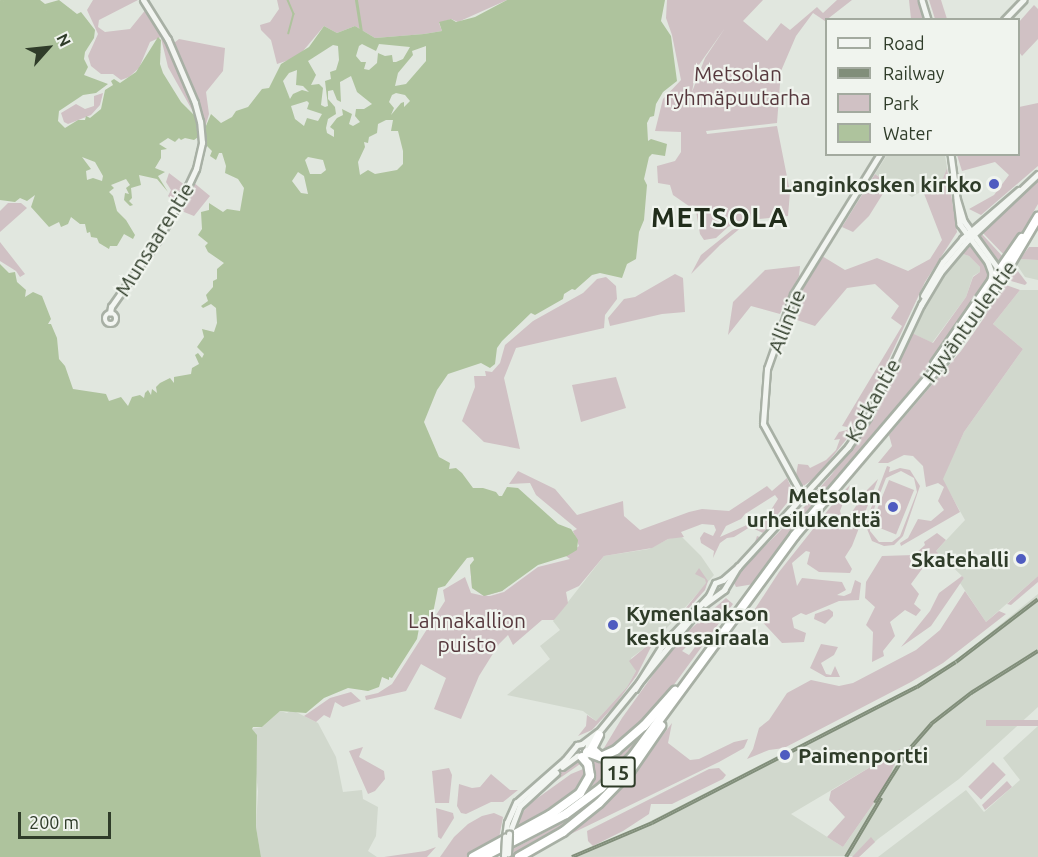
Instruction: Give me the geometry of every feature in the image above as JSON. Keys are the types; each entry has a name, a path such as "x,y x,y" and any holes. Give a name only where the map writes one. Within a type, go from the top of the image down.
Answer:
{"highway":[{"name":"Hyväntuulentie","path":"995,282 999,270 1037,219"},
{"name":"Hyväntuulentie","path":"483,857 556,820 609,780 654,729 782,551 918,389 1037,219"},
{"name":"Hyväntuulentie","path":"492,857 548,830 585,806 627,768 661,726 808,522"},
{"path":"582,752 601,757 616,750 644,726 714,643"},
{"path":"519,857 553,838 599,803 630,771 661,726"},
{"path":"599,735 592,749 601,757"},
{"path":"473,857 550,815 580,793 590,776 588,764 582,752"}],"street":[{"name":"Munsaarentie","path":"110,313 111,307 158,240 188,186 196,169 202,134 195,103 172,51 143,0"},
{"path":"922,0 927,18"},
{"path":"1006,18 1023,0"},
{"name":"Allintie","path":"803,497 763,424 767,369 794,295 879,156"},
{"path":"951,156 957,198 964,221 970,235 988,262 995,282"},
{"name":"Kotkantie","path":"721,581 738,567 834,464 868,417 932,278 970,235 1038,174"},
{"path":"970,235 999,270"},
{"name":"Kotkantie","path":"726,586 738,567"},
{"path":"506,856 507,836 520,806 599,735 609,723 675,637 719,592 724,590 726,586 721,581 717,581 706,599 662,646 635,689"},
{"path":"713,587 719,592"},
{"path":"582,752 609,723"}],"shaded area":[{"path":"886,156 945,156 947,168 943,178 912,197 875,174"},
{"path":"963,254 969,256 980,267 980,272 973,276 966,297 932,343 912,333 946,269 948,270"},
{"path":"1020,259 1038,260 1038,280 1025,277 1017,265"},
{"path":"1020,290 1038,290 1038,576 986,622 960,583 964,578 936,551 965,520 942,479 964,432 1023,349 993,324"},
{"name":"Kymenlaakson keskussairaala","path":"681,536 701,556 714,575 658,638 631,658 636,671 627,687 596,721 583,711 507,695 550,659 540,646 560,630 553,621 604,556 649,549 668,539"},
{"path":"1038,594 1038,707 959,779 878,839 860,856 570,857 633,830 915,686 965,653","holes":["899,750 887,784 843,847 791,814"]},
{"path":"292,710 318,723 336,757 343,792 362,790 363,799 378,807 376,836 368,851 377,857 261,857 256,827 258,791 251,729 262,727 280,711 287,713"},
{"path":"1038,726 1038,857 878,857 966,790 984,812 1020,780 1003,758"}],"green space":[{"path":"93,0 138,0 99,20 98,27 105,32 130,29 147,8 163,36 150,42 139,68 129,77 121,80 113,74 101,74 91,66 88,56 98,34 87,10"},
{"path":"277,0 507,0 458,22 451,19 439,23 442,31 424,34 375,38 355,26 337,33 324,26 298,57 277,64 271,40 261,30 260,25 270,22 279,9"},
{"name":"Metsolan ryhmäpuutarha","path":"667,0 763,0 743,21 767,41 781,23 790,30 817,7 823,13 837,0 852,0 829,18 825,18 825,21 813,13 796,36 781,71 777,123 706,131 707,134 777,126 790,192 788,216 741,221 728,227 716,238 704,240 700,234 696,211 673,195 670,185 658,183 657,166 675,161 681,152 681,132 655,131 663,99 681,80 672,35 666,18","holes":["725,28 705,58 692,92 696,69"]},
{"path":"909,0 918,0 924,18 911,18"},
{"path":"929,0 941,0 947,18 935,18"},
{"path":"1034,5 1038,9 1038,39 1022,56 1020,53 1020,21"},
{"path":"164,37 192,101 199,122 199,131 197,119 168,67 161,38"},
{"path":"179,39 225,48 223,71 206,92 209,114 204,131 200,105 175,52 174,43"},
{"path":"103,93 100,105 91,115 68,124 64,122 61,113 76,104 85,109 94,106 94,96"},
{"path":"1038,103 1038,166 981,215 969,209 994,195 1009,175 995,162 962,171 957,156 1020,156 1020,107"},
{"path":"947,168 957,232 925,282 858,425 816,477 802,487 796,475 798,464 808,465 810,468 826,460 836,450 840,439 834,440 839,432 847,430 847,427 842,426 902,326 891,318 899,306 875,284 847,288 815,326 788,317 792,307 822,256 845,270 877,258 908,271 930,259 942,240 923,191 943,178"},
{"path":"169,173 186,186 193,182 210,196 194,216 184,212 168,196 171,190 166,182"},
{"path":"875,174 889,184 869,216 853,232 842,227"},
{"path":"1038,180 1038,204 1031,216 1033,218 1006,257 982,232"},
{"path":"8,203 21,203 27,208 0,232 0,211"},
{"path":"743,226 691,274 701,255 732,230"},
{"path":"980,232 1005,259 1000,266 980,241 978,235"},
{"path":"0,242 25,274 20,277 16,271 0,261"},
{"path":"965,245 972,246 985,261 990,275 972,306 912,389 794,531 754,584 736,587 732,579 815,496 815,493 832,474 870,418 912,333 933,343 966,297 973,277 980,272 980,267 969,256 963,254 948,271 946,269"},
{"path":"1029,247 1038,247 1038,260 1020,259"},
{"path":"1013,265 1027,283 1025,285 1004,279"},
{"path":"800,266 799,276 780,314 751,306 728,335 733,302 765,270"},
{"path":"675,274 683,278 685,312 662,314 610,326 608,318 624,299 635,297"},
{"path":"606,277 616,286 617,299 605,315 604,328 516,348 504,378 520,449 484,442 462,421 475,387 474,376 486,376 485,371 492,372 500,363 505,345 533,321 583,293 597,279"},
{"path":"1006,285 1020,290 993,324 1023,349 964,432 943,479 960,512 901,546 900,543 908,538 918,519 931,521 944,510 938,501 944,487 938,483 926,487 923,466 913,456 904,455 888,463 878,463 892,446 889,435 961,351 984,318 982,315 1000,288"},
{"path":"616,377 626,408 581,422 572,385"},
{"path":"887,466 890,467 889,472 900,468 910,470 920,486 903,536 894,545 884,546 872,541 865,524","holes":["901,471 914,478 917,492 900,536 892,542 879,542 870,531 869,522 886,478"]},
{"name":"Lahnakallion puisto","path":"518,471 555,489 577,515 623,501 624,516 640,530 702,509 729,511 767,486 772,491 787,478 794,494 763,533 750,527 734,537 727,538 720,543 713,558 714,551 701,543 700,538 704,532 713,536 716,530 714,525 702,524 681,532 684,537 668,539 652,548 604,556 579,586 566,592 568,603 554,620 542,620 513,645 508,635 499,644 479,676 461,719 434,709 446,678 421,664 406,691 366,700 365,696 378,693 392,684 445,601 443,590 465,577 471,593 484,596 472,588 470,565 513,582 502,591 485,596 490,596 504,592 538,567 570,559 566,556 579,546 573,531 577,529 536,495 530,483 509,484","holes":["775,495 778,499 767,516 720,537 726,526 741,519"]},
{"path":"878,479 852,546 845,557 852,569 850,573 819,572 807,564 810,552 806,551 792,563 797,586 802,578 842,582 846,590 837,595 844,596 851,593 855,580 861,583 859,600 839,601 806,615 801,613 792,618 794,628 806,633 804,642 782,643 753,612 779,572 840,495 850,485 840,511 844,524 866,491"},
{"name":"Metsolan urheilukenttä","path":"889,480 914,490 896,535 871,525"},
{"path":"937,533 946,540 936,551 950,564 938,570 938,564 930,558 911,584 919,594 914,604 921,610 916,616 905,610 890,622 895,636 883,651 884,656 872,662 873,632 866,625 875,607 865,598 866,582 882,556 914,555 925,545 924,542"},
{"path":"757,536 760,537 747,577 744,576"},
{"path":"699,568 708,581 705,590 678,620 706,583 705,579 695,574"},
{"path":"962,576 964,578 931,626 901,647 930,611 939,593"},
{"path":"1038,576 1038,582 1011,605 1007,604"},
{"path":"965,591 986,622 999,611 1006,614 943,663 911,682 784,748 769,750 747,759 753,749 759,728 769,720 787,693 811,680 839,686 853,683 916,650 940,630"},
{"path":"726,598 733,604 654,712 611,750 601,753 622,718 678,640","holes":["695,638 701,639 689,655 682,651"]},
{"path":"829,609 833,612 833,616 825,624 814,619 815,614"},
{"path":"655,639 637,675 615,705 592,730 578,736 586,726 587,715 596,721 627,687 636,671 629,661"},
{"path":"821,644 838,647 834,655 821,663 826,674 831,675 835,666 840,677 826,677 810,668"},
{"path":"351,692 361,701 343,707 335,702 330,718 324,715 316,722 304,716 330,698"},
{"path":"672,699 636,748 617,769 577,803 558,815 552,815 589,787 593,779 592,764 595,759 606,759 614,755"},
{"path":"986,720 1038,720 1038,726 986,726"},
{"path":"672,723 668,743 690,760 699,759 734,742 748,739 744,748 719,762 546,846 591,814 628,781"},
{"path":"363,747 359,757 384,771 385,779 375,791 368,794 349,751"},
{"path":"900,749 887,784 843,847 827,837 845,817 829,800 831,791"},
{"path":"576,758 583,762 540,792 549,780"},
{"path":"993,762 1006,775 981,799 968,787"},
{"path":"588,767 585,785 552,811 541,814 514,831 520,815 532,802 571,774"},
{"path":"449,768 452,775 449,803 435,803 432,771"},
{"path":"719,768 726,775 723,779 672,804 651,804 649,814 623,831 593,846 588,841 587,831 709,769"},
{"path":"491,774 510,790 518,790 503,802 491,802 466,814 461,813 457,806 459,784 472,788 480,787"},
{"path":"1007,781 1012,787 985,810 982,805"},
{"path":"609,788 596,803 565,827 514,857 513,849 562,823"},
{"path":"436,808 453,813 454,818 441,839 438,837"},
{"path":"494,813 503,817 499,838 466,857 440,857 454,837 468,824 482,816"},
{"path":"871,837 875,842 859,857 852,857"},
{"path":"436,847 427,857 384,857 425,851"}],"water":[{"path":"0,0 40,0 45,4 59,0 77,14 81,12 95,30 94,38 85,52 84,59 88,67 84,75 108,84 96,93 83,95 59,111 58,121 65,128 78,120 85,120 86,116 90,118 101,109 105,90 113,85 111,81 114,79 120,83 136,72 158,37 161,40 160,64 163,73 181,102 196,117 197,131 203,133 211,114 221,123 232,117 236,111 248,107 262,89 269,88 281,64 309,47 324,26 337,33 355,26 375,38 442,31 439,22 451,19 456,22 475,17 507,0 665,0 661,21 671,36 677,81 663,92 656,104 654,116 650,117 647,123 648,141 651,139 667,144 665,156 652,154 649,157 644,179 647,185 644,220 639,232 636,259 627,264 622,278 600,273 592,275 575,290 572,289 564,294 563,299 535,315 531,313 502,341 497,348 495,364 490,368 481,363 448,374 437,390 424,422 439,457 450,463 449,469 456,468 473,488 496,492 499,496 502,496 507,487 518,488 558,524 571,529 578,540 577,550 567,556 538,565 502,591 484,596 472,588 470,565 474,560 473,557 467,558 445,586 438,588 433,613 424,623 420,623 417,639 392,678 389,677 389,680 382,677 379,687 368,691 348,688 324,698 306,713 280,711 262,727 253,727 257,735 256,827 261,857 0,857 0,264 9,273 15,272 17,282 26,290 25,297 33,292 42,296 51,319 48,324 51,324 57,338 59,359 65,366 73,389 106,394 109,401 121,397 128,406 132,397 140,395 144,398 148,390 151,395 152,389 157,393 156,387 160,383 170,378 174,383 174,377 191,374 192,368 199,364 195,355 198,353 202,358 204,354 197,347 204,337 202,329 214,332 217,323 216,308 211,304 203,308 201,306 208,301 206,295 213,287 213,281 217,279 217,269 224,263 208,252 205,246 208,243 198,235 202,229 201,212 209,210 209,203 223,212 227,209 240,211 244,188 238,179 225,173 226,166 222,153 219,153 216,160 210,156 212,151 207,146 206,137 201,135 194,140 179,138 175,142 168,138 159,144 167,149 161,150 161,158 155,168 165,172 158,176 168,192 157,179 139,175 141,185 131,188 132,198 129,201 133,205 130,206 124,200 125,193 129,194 126,188 130,185 126,179 111,185 114,188 109,192 113,196 117,211 135,235 133,239 124,234 117,246 110,246 109,249 99,243 97,238 91,237 90,232 87,233 85,224 80,224 71,217 68,224 61,227 59,222 49,227 31,207 35,195 27,201 20,198 15,202 0,200","holes":["362,44 376,51 379,44 410,47 403,59 396,62 393,62 392,55 385,56 378,53 377,63 369,70 364,69 366,62 361,62 356,56","333,45 338,46 339,60 336,70 330,72 331,79 325,81 328,106 321,105 323,88 319,84 311,85 316,75 308,61","426,46 426,61 406,84 395,86 398,73 413,55 412,51","297,70 296,85 303,86 309,92 302,90 293,94 290,99 283,81 289,73","351,76 357,92 372,104 364,109 356,109 355,116 360,122 353,126 349,124 352,114 342,109 343,115 337,118 330,127 334,130 334,137 327,133 326,128 328,119 336,114 335,107 328,99 328,91 333,90 337,100 341,102 340,82","396,93 405,95 410,101 404,107 404,102 401,103 391,115 394,108 389,102 392,95","307,101 309,103 307,109 322,114 318,121 307,118 304,126 295,119 291,106","386,120 393,120 391,131 398,131 403,151 403,164 397,170 375,174 368,170 360,175 358,162 365,147 364,142 368,143 369,137 377,133 378,124","82,157 95,162 103,176 102,181 93,178 87,180 86,171 91,169","308,157 323,160 326,170 321,174 310,174 305,160","298,172 304,176 308,194 301,193 292,181"]}],"waterway":[{"path":"288,0 294,14 289,33"},
{"path":"356,0 361,30"}],"railway":[{"path":"572,857 652,823 917,687 956,662 1038,599"},
{"path":"875,803 907,752 931,724 971,693 1038,651"},
{"path":"846,857 881,798"}],"place":[{"name":"Langinkosken kirkko","path":"994,184"},
{"name":"Metsolan urheilukenttä","path":"893,507"},
{"name":"Skatehalli","path":"1021,559"},
{"name":"Kymenlaakson keskussairaala","path":"613,625"},
{"name":"Paimenportti","path":"785,755"}],"district":[{"name":"METSOLA","path":"720,218"}]}
